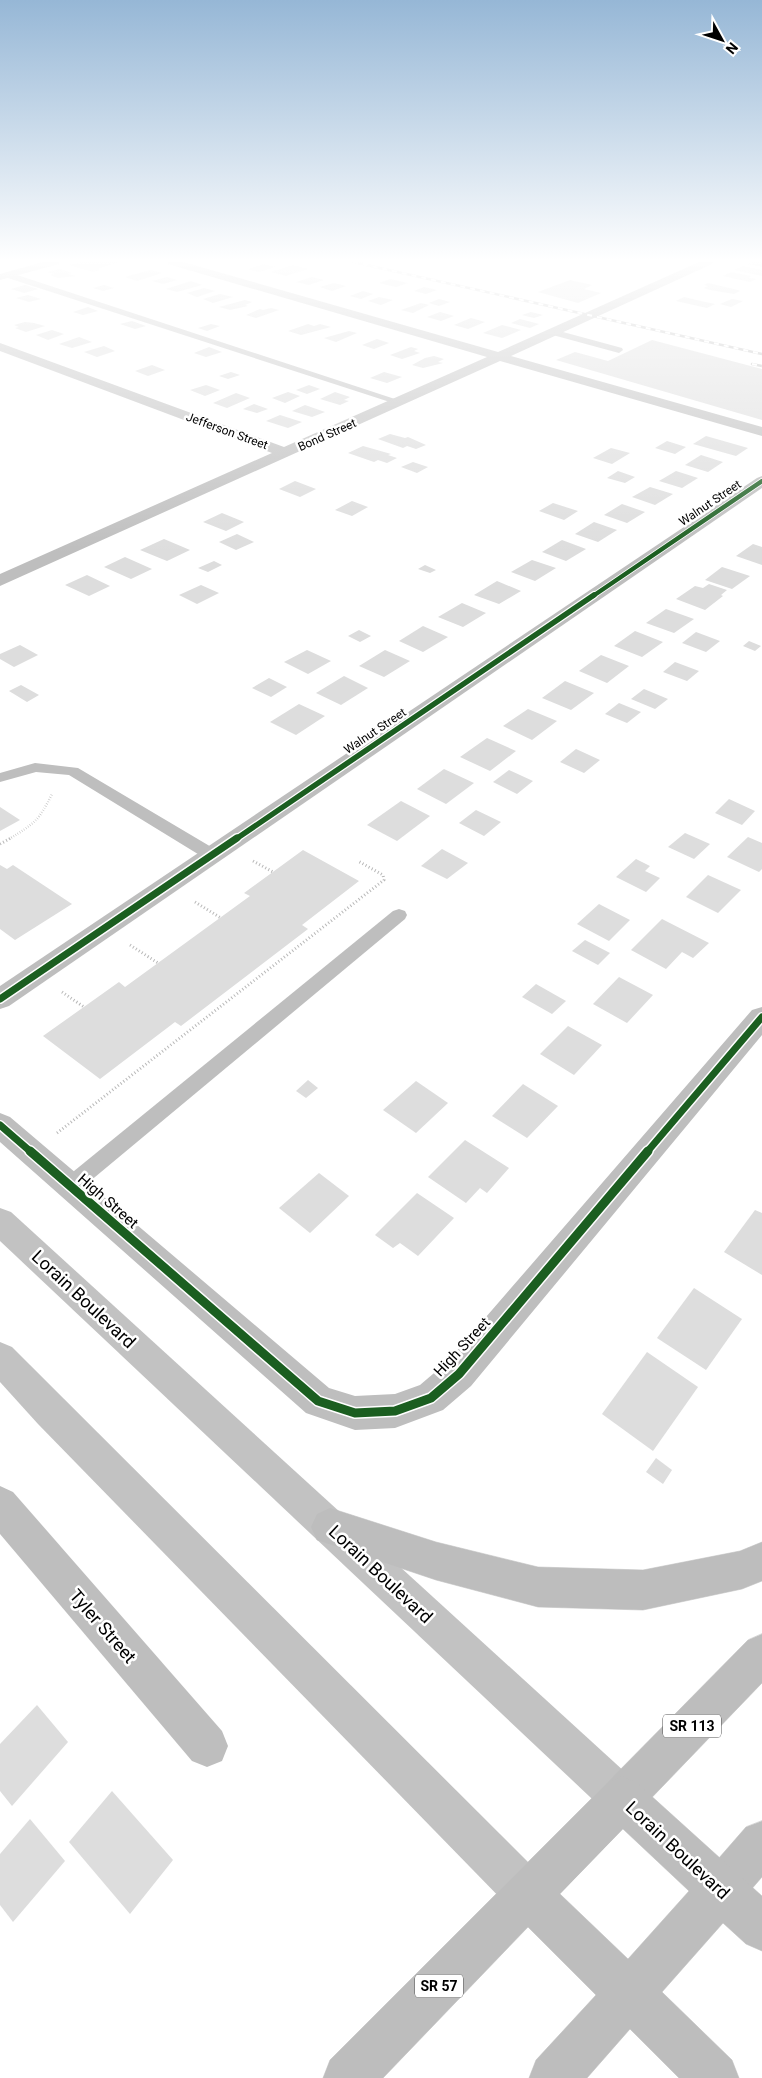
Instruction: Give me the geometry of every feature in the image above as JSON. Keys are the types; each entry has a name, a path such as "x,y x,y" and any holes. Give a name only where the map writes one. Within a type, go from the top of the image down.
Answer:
{"main road":[{"name":"Lorain Boulevard","path":"0,1221 762,1928"},
{"path":"0,1358 51,1412 529,1895 714,2078"},
{"path":"330,1527 436,1561 538,1586 643,1590 742,1570 762,1561"},
{"name":"SR 113","path":"622,1798 762,1654"},
{"name":"SR 57","path":"348,2078 622,1798"},
{"path":"554,2078 762,1843"}],"street":[{"name":"Jefferson Street","path":"32,359 286,453"},
{"name":"Bond Street","path":"0,581 492,359"},
{"path":"508,359 762,432"},
{"name":"Walnut Street","path":"0,999 762,481"},
{"name":"High Street","path":"0,1126 318,1401 356,1413 395,1411 431,1398 460,1374 762,1017"},
{"name":"Tyler Street","path":"0,1505 207,1746"}],"lane":[{"path":"264,359 399,402"},
{"path":"0,778 35,767 73,771 212,855"},
{"path":"70,1186 399,915"}],"path":[{"path":"0,844 33,824 41,816 51,795"},
{"path":"251,859 273,872"},
{"path":"52,1136 384,880 383,875 358,861"},
{"path":"193,900 221,918"},
{"path":"123,940 158,963"},
{"path":"55,988 84,1007"}],"building":[{"path":"423,359 444,359 438,362 443,363 423,368 412,365"},
{"path":"601,359 608,361 612,359 724,359 762,369 762,420 556,360"},
{"path":"152,365 165,370 148,376 135,371"},
{"path":"231,372 240,375 228,379 219,376"},
{"path":"384,372 402,377 387,383 370,378"},
{"path":"206,385 220,390 205,396 190,390"},
{"path":"309,385 320,389 307,394 296,390"},
{"path":"288,392 300,396 285,403 272,398"},
{"path":"335,392 350,397 344,400 349,401 340,405 320,399"},
{"path":"236,393 250,398 227,408 213,403"},
{"path":"254,404 268,409 257,413 243,409"},
{"path":"305,405 325,412 312,417 292,411"},
{"path":"280,415 302,422 288,428 266,421"},
{"path":"390,434 408,437 426,445 416,449 407,446 403,448 378,439"},
{"path":"706,436 748,448 736,456 693,444"},
{"path":"667,441 686,447 675,454 655,448"},
{"path":"363,446 391,454 388,455 397,458 387,463 378,460 374,462 348,453"},
{"path":"611,448 630,453 612,464 593,458"},
{"path":"701,455 723,462 708,472 685,465"},
{"path":"413,462 428,467 417,473 401,467"},
{"path":"618,471 635,477 625,483 607,478"},
{"path":"676,471 698,478 682,488 659,481"},
{"path":"295,481 316,489 300,497 279,489"},
{"path":"650,487 673,494 655,505 632,497"},
{"path":"352,501 368,507 352,516 335,510"},
{"path":"553,503 578,511 564,520 539,511"},
{"path":"622,504 645,512 627,523 604,515"},
{"path":"222,513 244,522 226,531 203,522"},
{"path":"594,522 617,530 598,542 575,534"},
{"path":"237,534 254,542 236,550 219,542"},
{"path":"164,539 190,550 167,561 140,550"},
{"path":"562,540 586,549 566,561 542,552"},
{"path":"753,544 762,547 762,565 736,556"},
{"path":"125,557 152,569 131,579 104,567"},
{"path":"532,560 556,568 535,581 511,572"},
{"path":"214,561 222,565 208,572 198,568"},
{"path":"425,565 436,570 430,573 418,569"},
{"path":"722,567 750,576 732,589 705,580"},
{"path":"87,575 110,586 89,596 65,585"},
{"path":"497,581 521,591 499,604 474,595"},
{"path":"709,584 727,590 721,595 723,596 705,610 676,599 695,586 703,588"},
{"path":"201,585 219,593 197,604 179,595"},
{"path":"462,603 486,613 463,627 438,617"},
{"path":"666,609 694,619 674,633 646,623"},
{"path":"423,626 448,637 423,652 399,641"},
{"path":"359,630 371,636 360,642 348,636"},
{"path":"635,631 663,642 642,657 614,646"},
{"path":"696,632 720,641 706,652 682,643"},
{"path":"749,641 761,646 755,651 743,646"},
{"path":"20,645 38,655 14,667 0,659 0,654"},
{"path":"307,650 331,661 308,674 284,662"},
{"path":"385,650 410,661 384,677 359,666"},
{"path":"601,655 629,666 607,683 579,671"},
{"path":"675,662 699,671 687,681 663,672"},
{"path":"344,676 368,688 341,705 316,693"},
{"path":"269,678 287,687 271,697 252,688"},
{"path":"565,681 594,693 571,710 542,698"},
{"path":"21,685 39,695 27,702 9,691"},
{"path":"644,689 668,699 655,709 631,699"},
{"path":"619,703 641,712 627,723 605,714"},
{"path":"299,704 325,716 296,735 270,722"},
{"path":"528,709 557,721 532,740 503,726"},
{"path":"487,738 516,751 490,771 460,757"},
{"path":"576,749 600,760 584,773 560,762"},
{"path":"444,769 474,783 446,804 417,789"},
{"path":"509,770 533,781 517,794 493,782"},
{"path":"729,799 755,811 742,825 715,813"},
{"path":"401,801 430,816 397,841 367,825"},
{"path":"0,807 20,820 0,831"},
{"path":"476,810 501,822 484,836 459,823"},
{"path":"685,833 710,844 694,859 668,847"},
{"path":"748,837 762,843 762,869 759,872 727,857"},
{"path":"442,849 468,863 447,879 421,866"},
{"path":"303,850 359,881 302,925 308,929 181,1026 175,1022 100,1079 43,1036 119,982 125,987 250,896 244,893"},
{"path":"636,859 650,866 645,871 660,878 646,892 616,877"},
{"path":"0,865 7,869 13,865 72,904 15,940 0,929"},
{"path":"708,875 741,890 718,913 686,897"},
{"path":"599,904 630,920 609,941 577,924"},
{"path":"662,919 709,943 693,958 682,952 666,969 631,950"},
{"path":"585,940 610,953 598,965 572,951"},
{"path":"619,977 653,995 627,1023 593,1004"},
{"path":"536,984 566,1001 552,1014 522,997"},
{"path":"568,1026 602,1045 574,1075 540,1054"},
{"path":"308,1080 318,1088 306,1098 296,1091"},
{"path":"416,1081 448,1103 416,1133 383,1110"},
{"path":"523,1084 558,1106 527,1138 492,1116"},
{"path":"465,1140 509,1168 487,1193 480,1188 466,1203 428,1177"},
{"path":"319,1173 349,1196 310,1233 279,1208"},
{"path":"417,1193 454,1218 418,1256 400,1243 393,1248 375,1235"},
{"path":"755,1210 762,1213 762,1275 724,1252"},
{"path":"694,1288 742,1319 706,1370 657,1338"},
{"path":"647,1352 698,1387 653,1451 602,1414"},
{"path":"656,1458 672,1470 663,1484 646,1472"},
{"path":"37,1705 68,1742 12,1806 0,1791 0,1744"},
{"path":"112,1791 173,1860 130,1914 69,1842"},
{"path":"30,1819 65,1861 13,1922 0,1905 0,1854"}],"railway":[{"path":"752,364 762,366"}],"cycle path":[{"path":"0,999 762,481"},
{"path":"0,1125 318,1401 355,1413 395,1411 431,1398 459,1374 762,1017"}]}
